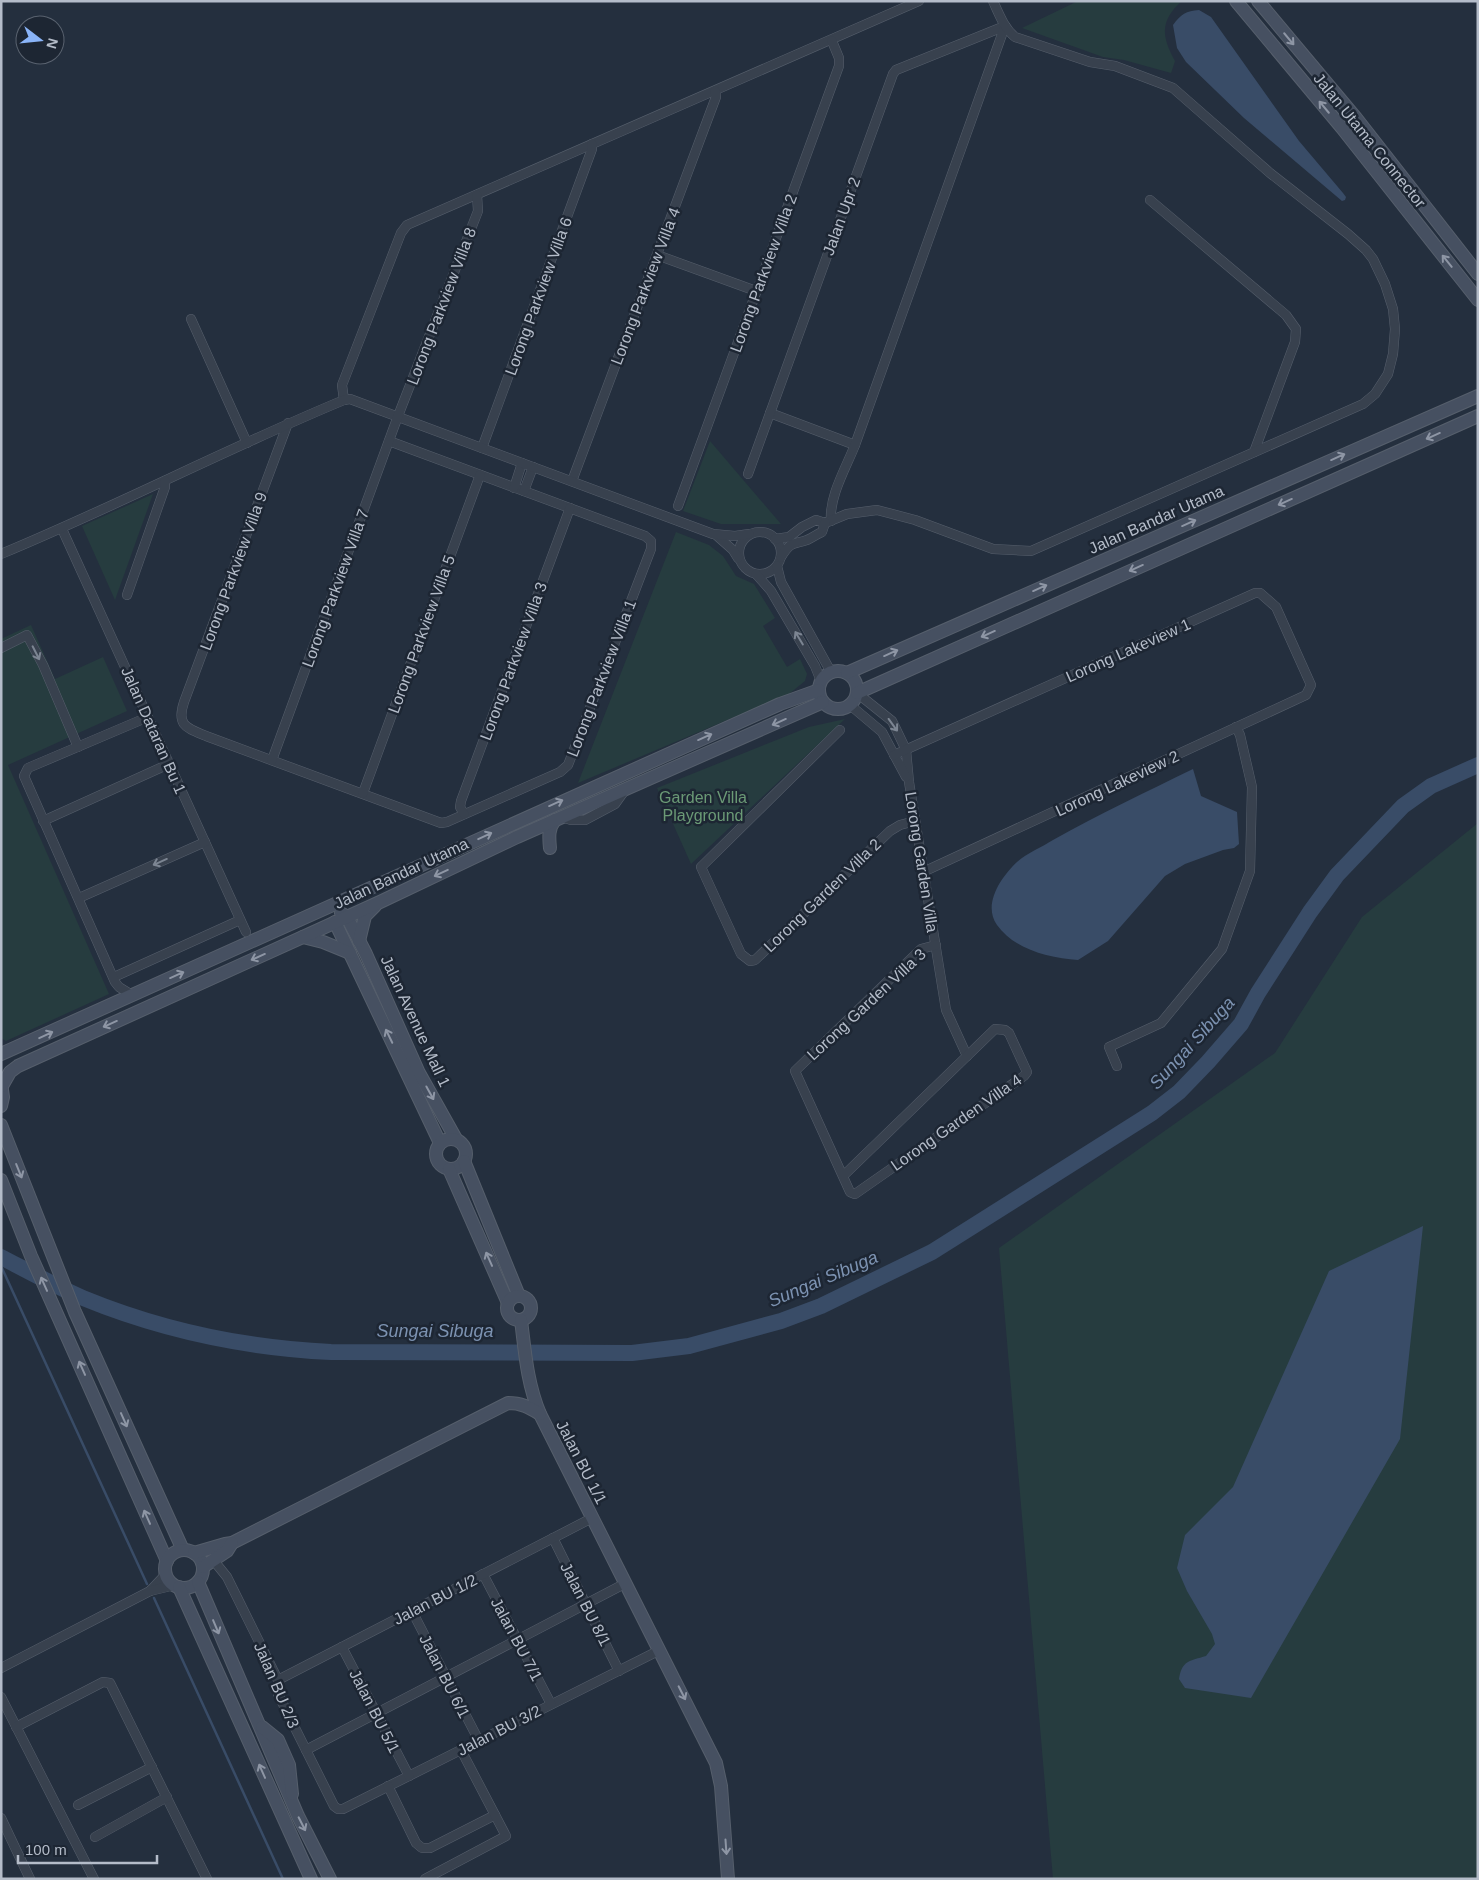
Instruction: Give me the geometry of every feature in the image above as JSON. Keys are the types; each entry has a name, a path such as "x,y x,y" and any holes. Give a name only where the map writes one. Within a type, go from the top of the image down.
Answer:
{"street":[{"path":"344,400 342,385 403,228 919,1"},
{"path":"756,574 768,573 790,545 799,537 802,527 816,520 828,522 847,514 877,510 915,520 993,549 1026,552 1363,404 1375,394 1391,364 1394,320 1390,298 1373,259 1360,244 1270,173 1173,88 1115,66 1090,62 1015,36 1005,26 993,1"},
{"name":"Jalan Utama Connector","path":"1236,1 1342,128 1478,300"},
{"name":"Jalan Utama Connector","path":"1258,1 1356,118 1478,274"},
{"path":"716,535 763,532 776,539 799,537 807,540 822,532 828,522 832,501 855,445 1005,26"},
{"name":"Jalan Upr 2","path":"748,474 893,74 896,70 1005,26"},
{"name":"Lorong Parkview Villa 2","path":"678,506 839,66 839,58 832,40"},
{"name":"Lorong Parkview Villa 4","path":"572,481 716,97 716,91"},
{"name":"Lorong Parkview Villa 6","path":"482,448 592,149 592,144"},
{"name":"Lorong Parkview Villa 8","path":"398,416 478,211 477,195"},
{"path":"1150,200 1286,315 1296,329 1295,342 1254,452"},
{"path":"657,255 756,291"},
{"path":"191,319 247,443"},
{"name":"Jalan Bandar Utama","path":"2,1084 10,1072 18,1066 625,789 821,691 831,672 840,671 846,673 1478,396"},
{"path":"1,554 62,529 288,424 344,400 355,400 716,535 733,550 744,567 756,574 771,591 815,666 821,691 833,708 845,708 850,705 857,693 1478,416"},
{"path":"770,413 855,445"},
{"name":"Lorong Parkview Villa 7","path":"272,760 398,416"},
{"name":"Lorong Parkview Villa 9","path":"181,718 184,702 288,424"},
{"name":"Lorong Parkview Villa 1","path":"181,718 185,727 199,733 363,793 434,822 447,822 560,772 568,765 651,549 651,541 646,536 388,441"},
{"path":"514,488 522,462"},
{"path":"524,492 533,467"},
{"name":"Lorong Parkview Villa 5","path":"363,793 480,475"},
{"path":"127,595 165,487 165,481"},
{"name":"Lorong Parkview Villa 3","path":"464,814 460,807 461,801 570,508"},
{"name":"Jalan Dataran Bu 1","path":"62,529 246,932"},
{"path":"740,561 739,549 744,538 749,534"},
{"path":"776,539 780,548 778,562 781,582 831,672"},
{"name":"Lorong Lakeview 1","path":"894,754 1255,593 1260,593 1276,607 1311,686 1309,691"},
{"path":"1,648 27,635 43,666 78,747"},
{"path":"846,673 855,681 857,693"},
{"path":"286,926 304,925 330,913 341,917 355,901 370,894 383,883 512,823 780,704 821,691"},
{"name":"Lorong Lakeview 2","path":"923,872 1306,695 1309,691"},
{"name":"Lorong Garden Villa","path":"857,693 892,721 906,750 909,782 946,1010 967,1056"},
{"name":"Lorong Garden Villa","path":"850,705 882,732 909,782"},
{"path":"132,995 119,987 114,977 24,776 28,768 148,717"},
{"path":"1117,1066 1109,1047 1161,1023 1222,949 1250,871 1252,787 1240,735 1236,727"},
{"name":"Lorong Garden Villa 2","path":"840,730 701,867 742,954 750,961 755,960 890,831 900,824 915,821"},
{"path":"43,821 169,764"},
{"path":"550,848 548,834 550,826 558,818"},
{"path":"512,823 533,830"},
{"path":"79,898 204,842"},
{"name":"Jalan Bandar Utama","path":"1,1054 383,883"},
{"path":"360,941 365,916 380,902"},
{"name":"Jalan Avenue Mall 1","path":"341,917 360,941 419,1073 456,1139"},
{"name":"Jalan Avenue Mall 1","path":"341,917 350,953 440,1143"},
{"path":"114,977 240,920"},
{"path":"238,947 244,941 246,932 262,937"},
{"path":"303,937 323,942 350,953"},
{"name":"Lorong Garden Villa 3","path":"843,1176 795,1071 921,949 936,945"},
{"name":"Lorong Garden Villa 4","path":"995,1029 1005,1030 1010,1033 1027,1072 1024,1076 855,1194 850,1192 843,1176 995,1029"},
{"path":"1,1106 3,1097 2,1084"},
{"path":"1,1125 75,1312 189,1551 209,1564"},
{"path":"464,1161 458,1167 445,1168 438,1161 436,1152 440,1143 447,1139 456,1139 466,1149 464,1161 520,1296"},
{"path":"450,1169 508,1303 509,1314 514,1319 521,1320 529,1315 531,1308 528,1299 520,1296 512,1298 508,1303"},
{"path":"1,1180 31,1256 171,1582 177,1586 311,1879"},
{"path":"521,1320 528,1378 540,1414"},
{"path":"150,1591 166,1568 173,1553 232,1543 513,1403 524,1388 528,1378"},
{"name":"Jalan BU 1/1","path":"513,1403 529,1407 540,1414 718,1768 728,1879"},
{"name":"Jalan BU 1/2","path":"278,1680 592,1518"},
{"name":"Jalan BU 8/1","path":"552,1538 619,1670"},
{"path":"1,1668 150,1591 177,1586 189,1587 198,1582 209,1564 227,1551 232,1543"},
{"name":"Jalan BU 2/3","path":"209,1564 227,1577 278,1680 278,1694 334,1806 338,1809"},
{"name":"Jalan BU 7/1","path":"483,1574 551,1704"},
{"path":"198,1582 292,1802 330,1877"},
{"path":"306,1750 626,1583"},
{"name":"Jalan BU 6/1","path":"412,1611 479,1741"},
{"name":"Jalan BU 5/1","path":"342,1647 408,1776"},
{"name":"Jalan BU 3/2","path":"338,1809 344,1809 660,1650"},
{"path":"16,1727 106,1681 110,1683 207,1879"},
{"path":"1,1697 94,1879"},
{"path":"425,1879 506,1836 461,1750"},
{"path":"78,1805 152,1766"},
{"path":"388,1786 416,1843 422,1848 430,1848 494,1815"},
{"path":"95,1836 168,1797"},
{"path":"2,1822 30,1879"},
{"path":"298,1850 298,1862 306,1879"}],"green space":[{"path":"1078,1 1182,1 1169,15 1166,22 1165,37 1175,61 1171,73 1124,60 1103,57 1022,28"},
{"path":"710,441 781,524 721,524 683,511"},
{"path":"153,494 115,600 82,526"},
{"path":"676,532 709,545 723,556 736,576 754,584 775,618 763,626 787,667 800,659 807,674 805,681 789,694 578,783"},
{"path":"31,625 55,679 103,657 127,711 8,765 109,994 6,1041 1,1038 1,639"},
{"name":"Garden Villa Playground","path":"845,719 691,864 657,788 809,727"},
{"path":"1478,823 1478,1879 1053,1879 999,1248 1275,1053 1362,917"}],"water":[{"path":"1199,10 1211,17 1299,141 1346,197 1345,200 1342,201 1244,118 1186,62 1177,48 1173,25 1184,14"},
{"path":"1193,769 1201,796 1237,812 1239,844 1234,848 1223,850 1185,864 1165,876 1108,941 1078,960 1044,955 1023,947 1004,934 993,917 993,900 1005,875 1021,859 1088,821"},
{"path":"1423,1226 1400,1439 1251,1698 1185,1688 1179,1679 1182,1668 1191,1660 1206,1656 1215,1644 1212,1634 1187,1591 1177,1568 1185,1535 1233,1487 1329,1271"}],"waterway":[{"name":"Sungai Sibuga","path":"1,1257 83,1298 143,1319 204,1336 299,1350 331,1352 632,1353 689,1346 781,1321 821,1306 932,1252 1152,1113 1179,1092 1241,1024 1258,993 1310,912 1337,875 1403,806 1431,786 1478,765"},
{"path":"1,1266 147,1584"},
{"path":"154,1598 283,1879"}]}
